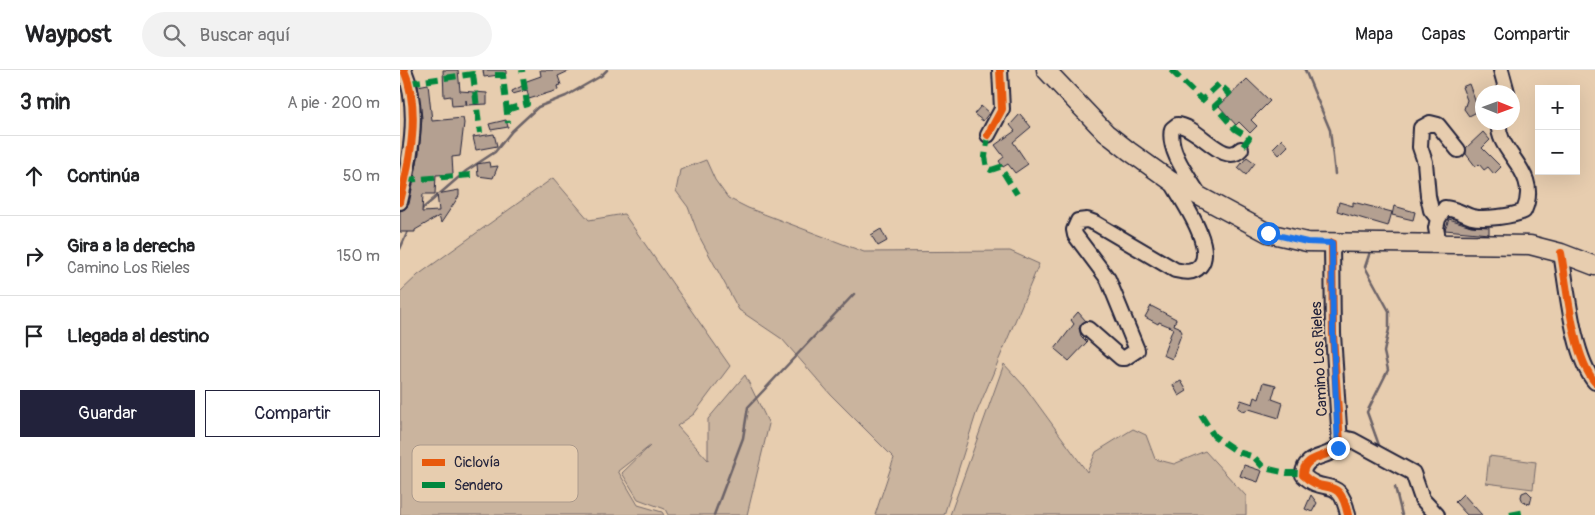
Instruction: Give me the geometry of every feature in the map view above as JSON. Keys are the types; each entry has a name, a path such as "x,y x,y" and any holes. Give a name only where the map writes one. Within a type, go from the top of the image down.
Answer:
{"main road":[{"path":"1046,70 1106,133 1171,182 1260,229 1285,239 1332,243 1530,245 1561,253 1595,266"}],"street":[{"path":"400,202 407,171 413,118 411,86 404,70"},
{"path":"994,132 1002,109 1000,70"},
{"path":"1501,70 1505,85"},
{"path":"1438,219 1431,210 1428,196 1426,162 1420,147 1421,128 1430,123 1438,125 1458,150"},
{"path":"1202,199 1174,152 1170,142 1172,129 1177,125 1187,126 1222,152 1230,155 1237,154 1241,149"},
{"path":"1439,244 1436,228 1438,219 1445,208 1459,211 1472,217 1488,218 1524,211 1529,200 1526,184 1520,165 1499,134 1499,130"},
{"path":"1088,329 1121,358 1125,358 1137,350 1108,279 1075,235 1074,230 1078,221 1087,220 1095,223 1175,270 1193,271 1202,263 1204,256 1202,238 1171,182"},
{"name":"Camino Los Rieles","path":"1332,243 1333,334 1338,448 1307,463 1303,469 1303,475 1312,482 1338,489 1342,493 1348,515"},
{"path":"1561,253 1580,354 1588,374 1595,382"},
{"path":"1339,437 1352,440 1413,473 1422,499 1437,515"}],"shaded area":[{"path":"706,160 715,180 728,198 748,208 864,252 1010,251 1039,264 976,414 944,515 875,515 894,458 831,395 782,339 739,310 699,236 688,207 676,191 680,170"},
{"path":"553,178 589,220 624,214 730,366 694,414 677,426 708,460 708,419 745,375 769,424 747,515 668,515 665,509 638,499 622,473 650,446 618,471 638,505 662,512 664,515 400,515 400,292 418,275"},
{"path":"1004,364 1025,387 1087,472 1096,452 1133,429 1146,435 1155,459 1174,464 1205,451 1246,496 1246,515 950,515"},
{"path":"1489,456 1536,462 1533,489 1486,483"}],"building":[{"path":"443,70 458,70 460,91 487,93 487,104 467,105 466,100 466,105 452,106 451,96 444,97"},
{"path":"483,70 506,70 506,74 484,77"},
{"path":"540,70 571,70 558,76 561,85 557,86 558,90 529,99 527,90 513,94 512,91 524,85 524,82 541,76"},
{"path":"1247,79 1270,101 1251,120 1257,126 1250,133 1239,122 1236,125 1219,106"},
{"path":"428,84 432,121 463,118 464,123 460,156 452,157 453,174 436,175 435,194 423,194 422,212 439,211 437,194 459,190 459,196 441,223 439,216 415,230 415,232 400,232 400,211 409,204 419,153 422,118 418,86"},
{"path":"1469,84 1475,100 1475,113 1469,116 1464,109 1467,100 1462,87"},
{"path":"981,106 989,113 983,121 974,114"},
{"path":"1020,114 1031,127 1013,142 1028,164 1015,173 1008,164 1003,167 999,161 1004,157 995,145 1015,131 1010,125"},
{"path":"506,120 508,127 491,130 489,124"},
{"path":"1483,132 1490,140 1482,148 1501,167 1494,174 1488,167 1484,170 1479,164 1476,167 1466,154 1466,148"},
{"path":"494,134 497,146 476,150 473,137"},
{"path":"1282,139 1288,146 1279,155 1273,148"},
{"path":"1247,157 1255,163 1246,175 1238,168"},
{"path":"489,162 490,167 498,166 493,178 478,176 477,164"},
{"path":"1339,202 1353,206 1353,202 1392,212 1388,226 1337,211"},
{"path":"1394,206 1415,212 1413,220 1392,215"},
{"path":"1449,219 1471,226 1489,227 1489,234 1445,230"},
{"path":"881,229 887,241 878,246 871,235"},
{"path":"1151,306 1176,319 1174,325 1179,327 1182,332 1172,359 1163,355 1173,328 1159,322 1158,324 1145,317"},
{"path":"1078,312 1086,321 1079,328 1081,336 1087,342 1069,361 1055,349 1074,324 1071,320"},
{"path":"1181,381 1187,391 1179,396 1173,385"},
{"path":"1264,382 1276,385 1272,399 1283,403 1279,418 1249,409 1243,411 1238,408 1241,400 1253,404 1255,397 1259,399"},
{"path":"1244,465 1262,471 1258,482 1240,476"},
{"path":"1527,491 1532,496 1530,504 1523,502 1521,497 1522,493"},
{"path":"1463,494 1482,515 1467,515 1455,502"},
{"path":"1311,495 1317,503 1312,512 1305,509"}],"waterway":[{"path":"421,210 466,171 495,152 512,131 538,107 566,96 601,76 607,70"},
{"path":"1305,70 1330,130 1335,174"},
{"path":"400,249 408,231"},
{"path":"1370,252 1365,267 1389,311 1389,329 1384,352 1388,370 1367,412 1380,448"},
{"path":"714,515 743,438 748,407 854,294"},
{"path":"1395,487 1402,515"}],"marked path":[{"path":"506,110 527,104 522,70"},
{"path":"1171,70 1202,100 1219,84 1229,93 1215,106 1235,129 1249,138 1241,149"},
{"path":"473,74 480,133"},
{"path":"409,83 473,74 479,77"},
{"path":"495,75 503,75 508,123"},
{"path":"988,135 985,157 987,168 991,170 1000,167 1017,194"},
{"path":"405,180 471,175"},
{"path":"1201,415 1214,436 1238,452 1254,457 1264,468 1287,473 1303,473"},
{"path":"1510,515 1526,512"}],"cycle path":[{"path":"400,202 410,152 413,118 409,85 404,70"},
{"path":"988,135 1002,109 1000,70"},
{"path":"1332,243 1333,334 1340,443 1332,452 1313,459 1308,463 1304,468 1303,475 1318,485 1336,490 1344,502 1348,515"},
{"path":"1561,253 1576,340 1587,371 1595,382"}],"route":[{"path":"1268,233 1285,239 1332,243 1333,334 1340,443 1338,448"}]}
